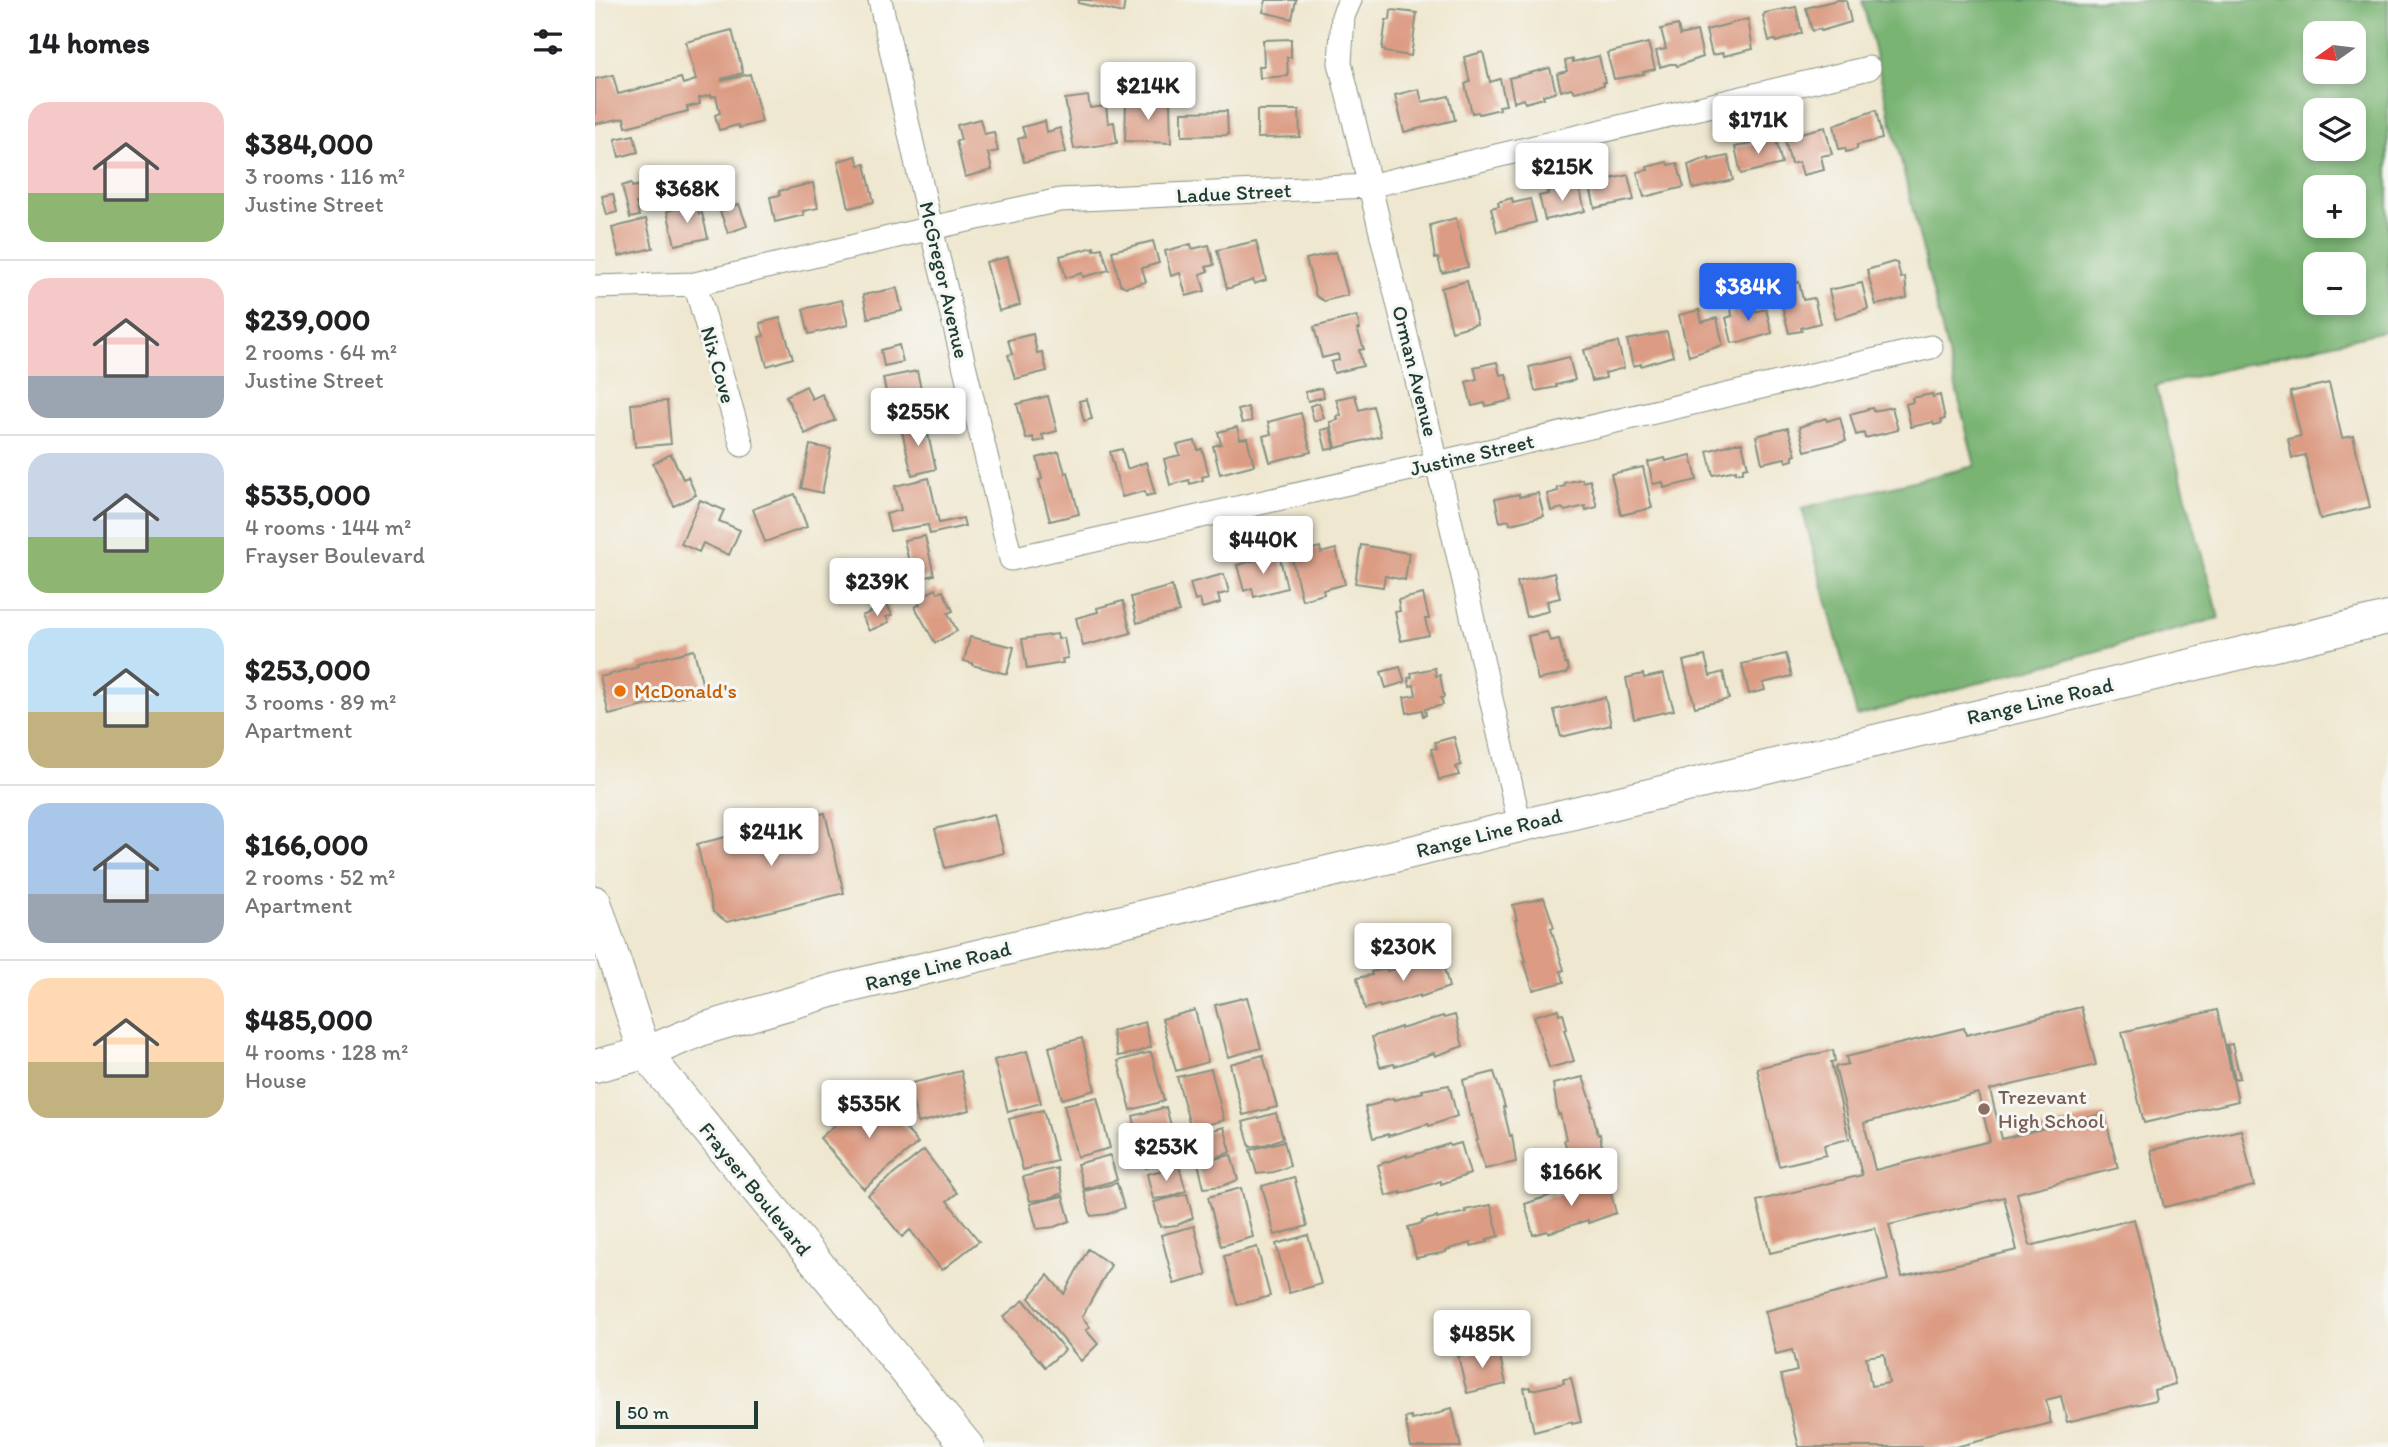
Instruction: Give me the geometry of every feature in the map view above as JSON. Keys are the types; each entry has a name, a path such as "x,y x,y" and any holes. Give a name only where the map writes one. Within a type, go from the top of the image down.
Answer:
{"main road":[{"name":"Range Line Road","path":"595,1066 645,1053 703,1029 835,990 2388,618"},
{"name":"Frayser Boulevard","path":"595,902 645,1053 968,1447"}],"street":[{"name":"McGregor Avenue","path":"880,0 931,228 1011,559"},
{"name":"Orman Avenue","path":"1350,0 1343,16 1340,63 1437,463 1520,825"},
{"name":"Ladue Street","path":"595,287 695,284 1060,200 1369,186 1869,68"},
{"name":"Nix Cove","path":"695,284 742,446"},
{"name":"Justine Street","path":"1011,559 1437,463 1931,347"}],"green space":[{"path":"1862,0 2388,0 2388,330 2156,386 2219,618 1857,716 1802,508 1975,466"}],"building":[{"path":"1079,0 1125,0 1123,13 1078,3"},
{"path":"1266,0 1296,0 1292,19 1263,12"},
{"path":"1846,0 1851,22 1812,31 1806,8"},
{"path":"1796,7 1802,33 1776,42 1769,41 1763,16 1765,13"},
{"path":"1391,10 1417,13 1411,56 1385,52 1382,49 1386,20 1390,20"},
{"path":"1748,19 1753,49 1724,56 1723,53 1712,55 1706,30"},
{"path":"1678,25 1680,35 1697,31 1703,57 1677,66 1670,64 1660,67 1656,51 1666,49 1661,29"},
{"path":"732,30 743,73 722,81 750,74 762,122 719,130 715,115 720,113 716,96 711,95 699,98 700,104 687,107 688,111 626,127 624,118 595,124 595,79 613,75 618,94 681,78 683,84 696,80 686,42"},
{"path":"1291,39 1291,57 1287,57 1288,76 1260,78 1259,66 1264,66 1263,40"},
{"path":"1648,43 1655,69 1643,72 1644,74 1614,79 1607,53"},
{"path":"1483,52 1490,82 1500,79 1506,105 1479,114 1472,113 1465,84 1470,82 1464,57"},
{"path":"1599,56 1604,85 1575,92 1571,88 1561,91 1557,74 1567,71 1565,61 1573,59 1573,62"},
{"path":"1550,68 1556,92 1525,103 1524,99 1514,102 1509,78"},
{"path":"1419,89 1422,102 1449,96 1455,120 1404,132 1395,95"},
{"path":"1088,96 1090,108 1106,106 1108,123 1114,122 1117,143 1074,149 1065,99"},
{"path":"1135,100 1135,103 1170,103 1171,143 1125,141 1126,101"},
{"path":"1257,110 1299,110 1300,137 1257,138"},
{"path":"1876,110 1882,139 1857,145 1857,149 1846,152 1845,148 1839,149 1834,125"},
{"path":"1227,111 1228,135 1182,136 1182,112"},
{"path":"980,119 984,134 994,132 998,151 988,153 992,170 965,177 956,141 961,140 957,125"},
{"path":"1045,121 1047,132 1060,128 1066,152 1024,162 1018,139 1025,137 1022,127"},
{"path":"1825,127 1832,154 1821,156 1824,170 1803,175 1799,162 1791,164 1784,137"},
{"path":"634,135 638,152 619,157 615,139"},
{"path":"1776,139 1782,164 1741,174 1735,147"},
{"path":"856,156 859,165 865,164 874,202 849,208 838,161"},
{"path":"1728,156 1733,180 1693,189 1688,165 1709,157 1709,160"},
{"path":"1667,162 1668,165 1677,163 1684,187 1644,197 1637,172"},
{"path":"1628,175 1634,200 1595,208 1589,183 1595,182 1594,179"},
{"path":"653,182 657,198 636,203 639,216 630,218 622,186 631,183 632,187"},
{"path":"813,183 818,208 803,211 804,215 775,222 770,197 780,195 779,191"},
{"path":"1579,186 1585,211 1545,220 1539,196 1548,194 1547,191"},
{"path":"672,191 676,206 667,208 663,193"},
{"path":"613,194 617,212 607,215 602,196"},
{"path":"1512,198 1513,203 1530,199 1536,222 1497,232 1491,208 1499,206 1498,202"},
{"path":"696,204 699,214 702,213 708,238 675,245 667,211"},
{"path":"739,204 747,226 728,233 720,211"},
{"path":"1456,218 1468,267 1442,273 1438,258 1435,259 1430,225"},
{"path":"646,219 653,248 619,256 612,228"},
{"path":"1153,241 1159,263 1142,268 1146,282 1126,287 1120,284 1112,251"},
{"path":"1256,241 1266,280 1254,284 1253,280 1227,289 1217,250"},
{"path":"1191,244 1192,249 1209,245 1214,265 1206,267 1208,271 1200,274 1205,291 1186,296 1180,273 1171,276 1165,251"},
{"path":"1094,247 1094,250 1102,248 1109,270 1083,277 1082,273 1066,278 1060,256"},
{"path":"1336,252 1348,295 1324,301 1316,296 1306,259"},
{"path":"1008,257 1020,305 999,311 986,262"},
{"path":"1897,263 1901,278 1905,277 1907,298 1876,305 1867,270"},
{"path":"1467,281 1477,324 1452,331 1441,288"},
{"path":"1799,282 1803,300 1814,298 1820,323 1789,333 1779,293 1784,292 1782,286"},
{"path":"1862,283 1868,309 1836,319 1829,290"},
{"path":"897,288 902,311 868,318 863,295"},
{"path":"842,300 848,325 809,334 803,309"},
{"path":"1750,302 1753,312 1766,309 1772,333 1732,343 1726,318 1732,316 1731,307"},
{"path":"1699,310 1702,322 1717,318 1723,345 1689,356 1679,315"},
{"path":"1357,316 1360,329 1357,329 1364,349 1359,350 1363,366 1334,373 1331,362 1339,360 1338,354 1322,358 1314,327"},
{"path":"780,318 793,358 767,366 759,337 764,336 760,323"},
{"path":"1667,332 1673,356 1633,366 1627,340"},
{"path":"1033,334 1037,353 1042,352 1047,371 1015,379 1008,355 1012,354 1008,340"},
{"path":"1618,342 1624,368 1605,373 1606,378 1592,381 1584,350"},
{"path":"899,345 903,362 884,366 881,350"},
{"path":"1569,357 1575,380 1535,391 1529,367"},
{"path":"1497,362 1500,375 1506,374 1512,400 1472,406 1466,382 1477,379 1474,367"},
{"path":"917,371 927,416 906,421 901,403 889,406 883,378"},
{"path":"2329,383 2342,438 2353,436 2370,507 2320,519 2305,455 2292,458 2288,439 2301,436 2290,392"},
{"path":"806,386 812,399 822,394 835,420 805,434 786,396"},
{"path":"1321,388 1324,397 1308,401 1305,392"},
{"path":"1932,394 1933,397 1940,395 1945,419 1934,425 1933,422 1911,427 1906,404 1913,402 1912,398"},
{"path":"1355,395 1359,410 1373,406 1381,436 1336,448 1330,422 1338,420 1337,416 1341,415 1336,399"},
{"path":"1048,396 1057,431 1042,435 1044,440 1034,442 1033,437 1026,439 1017,404"},
{"path":"1087,399 1092,419 1084,421 1079,401"},
{"path":"667,401 671,444 635,447 631,404"},
{"path":"1319,403 1324,418 1314,421 1310,406"},
{"path":"1248,407 1252,421 1242,423 1238,410"},
{"path":"1892,407 1898,430 1865,438 1864,433 1856,435 1850,414 1872,408 1873,411"},
{"path":"1301,413 1311,452 1270,462 1263,436 1271,434 1268,422"},
{"path":"1840,417 1846,441 1805,451 1799,427 1826,418 1827,421"},
{"path":"925,422 936,469 912,475 901,427"},
{"path":"1237,427 1240,439 1247,438 1254,465 1220,474 1213,446 1221,444 1218,432"},
{"path":"1330,428 1335,448 1326,450 1321,430"},
{"path":"1788,428 1796,455 1793,460 1786,462 1785,458 1762,463 1756,436"},
{"path":"1195,441 1198,450 1202,449 1209,475 1190,484 1189,480 1170,485 1164,459 1180,455 1177,445"},
{"path":"1742,443 1748,467 1743,468 1743,472 1736,473 1736,470 1713,475 1707,451"},
{"path":"810,445 831,449 822,493 801,488"},
{"path":"1122,449 1127,469 1146,462 1155,494 1146,496 1145,491 1122,497 1110,452"},
{"path":"1059,452 1065,473 1068,472 1079,514 1050,521 1039,480 1042,479 1037,458"},
{"path":"671,454 683,479 688,477 696,495 674,506 653,464"},
{"path":"1691,455 1697,480 1664,488 1663,482 1653,484 1648,462"},
{"path":"1643,467 1652,508 1621,515 1611,474"},
{"path":"929,478 939,523 963,518 965,526 930,534 928,525 890,531 886,514 901,510 895,486"},
{"path":"1582,479 1583,482 1590,480 1597,507 1551,511 1547,494 1558,491 1557,488 1565,486 1564,483"},
{"path":"1538,493 1544,516 1510,524 1509,520 1500,522 1495,499"},
{"path":"795,494 807,527 765,542 753,509"},
{"path":"700,500 724,510 719,521 740,530 729,555 703,543 699,552 681,544"},
{"path":"925,536 934,575 913,580 904,540"},
{"path":"1361,545 1409,553 1405,580 1385,576 1383,587 1355,583"},
{"path":"1320,547 1321,553 1336,549 1345,584 1302,600 1291,555"},
{"path":"1279,554 1287,588 1254,597 1252,588 1244,591 1237,565"},
{"path":"1554,573 1560,598 1547,601 1549,611 1526,617 1517,582"},
{"path":"1224,574 1229,592 1218,595 1220,603 1202,608 1200,599 1195,601 1190,583"},
{"path":"1172,586 1179,612 1137,623 1131,597"},
{"path":"936,589 938,593 943,591 953,611 948,613 957,631 935,643 915,607 920,604 917,599"},
{"path":"1423,594 1429,619 1425,619 1429,635 1401,641 1395,612 1400,611 1398,600"},
{"path":"1123,601 1131,633 1083,646 1076,618 1098,612 1097,608"},
{"path":"887,604 892,615 886,617 889,622 869,631 862,616"},
{"path":"1547,632 1550,641 1559,639 1569,670 1567,673 1538,680 1528,636"},
{"path":"1057,634 1058,639 1064,638 1068,658 1062,659 1063,663 1027,669 1022,639"},
{"path":"970,637 1014,647 1007,674 964,661"},
{"path":"694,650 704,691 609,715 600,677 638,667 637,664"},
{"path":"1786,654 1792,676 1763,683 1765,690 1749,694 1742,664"},
{"path":"1705,656 1710,676 1723,672 1729,699 1695,707 1683,661"},
{"path":"1400,667 1405,682 1386,688 1381,672"},
{"path":"1435,668 1436,676 1440,675 1443,705 1425,709 1426,715 1423,716 1422,710 1407,713 1404,697 1416,695 1414,685 1410,686 1408,678 1412,677 1411,673"},
{"path":"1643,674 1644,678 1663,674 1674,710 1634,719 1626,678"},
{"path":"1605,697 1611,725 1561,737 1554,710"},
{"path":"1454,737 1461,765 1456,767 1459,775 1439,780 1431,749 1437,748 1435,742"},
{"path":"825,813 844,893 727,922 713,912 697,844"},
{"path":"994,814 1004,853 945,868 935,829"},
{"path":"1544,898 1554,927 1551,928 1564,970 1561,971 1564,982 1533,990 1524,961 1513,905"},
{"path":"1441,956 1449,987 1420,997 1365,1009 1357,978 1386,968 1387,971 1415,963 1414,961"},
{"path":"1247,997 1261,1048 1228,1057 1215,1005"},
{"path":"2081,1007 2096,1065 1990,1090 2002,1139 2104,1113 2118,1168 2017,1193 2030,1246 2134,1219 2175,1384 2154,1390 2156,1400 2067,1422 2061,1396 2046,1400 2051,1423 1955,1447 1799,1447 1781,1375 1797,1371 1792,1350 1776,1354 1765,1311 1888,1280 1875,1228 1770,1253 1757,1201 1862,1175 1835,1067 1848,1064 1846,1057 1964,1028 1966,1035","holes":["1978,1093 1990,1141 1875,1170 1864,1123","2004,1197 2017,1250 1902,1277 1889,1225","1884,1354 1889,1383 1871,1386 1866,1357"]},
{"path":"1558,1009 1559,1014 1563,1013 1567,1029 1564,1030 1574,1061 1549,1068 1534,1016"},
{"path":"1195,1010 1208,1062 1176,1071 1162,1019"},
{"path":"2217,1010 2238,1101 2144,1123 2122,1032"},
{"path":"1455,1015 1463,1046 1435,1056 1434,1053 1395,1066 1380,1067 1372,1037 1401,1027"},
{"path":"1145,1022 1151,1047 1118,1056 1112,1031"},
{"path":"1082,1038 1095,1090 1062,1099 1049,1047"},
{"path":"2232,1044 2240,1078 2235,1079 2227,1045"},
{"path":"1833,1050 1835,1061 1831,1062 1849,1139 1824,1145 1826,1155 1779,1166 1757,1068"},
{"path":"1027,1051 1041,1103 1008,1112 994,1060"},
{"path":"1151,1052 1164,1101 1131,1110 1118,1061"},
{"path":"1263,1055 1277,1107 1243,1115 1230,1064"},
{"path":"1211,1069 1224,1120 1191,1129 1177,1077"},
{"path":"961,1071 970,1110 918,1123 908,1084"},
{"path":"1494,1072 1505,1107 1510,1136 1512,1135 1516,1162 1485,1169 1463,1080"},
{"path":"1583,1077 1593,1106 1598,1135 1600,1134 1604,1161 1573,1168 1564,1140 1566,1139 1560,1114 1558,1115 1553,1084"},
{"path":"1449,1085 1457,1116 1429,1126 1428,1124 1373,1138 1365,1107"},
{"path":"873,1091 918,1143 864,1189 820,1138"},
{"path":"1097,1097 1110,1148 1077,1157 1064,1105"},
{"path":"1166,1107 1180,1159 1146,1168 1133,1116"},
{"path":"1043,1110 1057,1161 1023,1170 1009,1119"},
{"path":"1276,1113 1283,1138 1250,1147 1243,1122"},
{"path":"1224,1127 1231,1152 1215,1158 1197,1160 1191,1136"},
{"path":"2241,1130 2254,1186 2164,1207 2151,1150"},
{"path":"1284,1141 1290,1166 1257,1174 1250,1150"},
{"path":"1461,1143 1470,1174 1441,1184 1441,1181 1386,1196 1378,1165 1407,1155"},
{"path":"924,1150 957,1193 947,1201 979,1241 942,1270 910,1230 902,1237 868,1195"},
{"path":"1110,1155 1117,1180 1084,1189 1077,1164"},
{"path":"1231,1155 1238,1180 1222,1186 1204,1188 1198,1163"},
{"path":"1179,1166 1186,1191 1153,1199 1147,1174"},
{"path":"1057,1168 1063,1193 1030,1201 1023,1177"},
{"path":"1294,1177 1307,1226 1275,1235 1262,1186"},
{"path":"1608,1182 1616,1213 1588,1223 1588,1220 1533,1235 1525,1204 1554,1194"},
{"path":"1117,1183 1124,1208 1091,1216 1084,1191"},
{"path":"1241,1188 1253,1237 1221,1246 1208,1197"},
{"path":"1187,1194 1193,1218 1177,1225 1160,1227 1154,1202"},
{"path":"1063,1196 1070,1221 1037,1229 1030,1204"},
{"path":"1491,1205 1499,1236 1487,1239 1488,1242 1471,1246 1471,1243 1446,1252 1416,1258 1408,1227 1437,1217"},
{"path":"1194,1226 1207,1275 1174,1284 1161,1235"},
{"path":"1308,1235 1321,1284 1289,1293 1276,1244"},
{"path":"1257,1247 1270,1296 1237,1305 1224,1256"},
{"path":"1088,1249 1111,1265 1082,1317 1090,1327 1086,1330 1098,1344 1081,1361 1029,1298 1048,1275 1064,1294"},
{"path":"1024,1300 1065,1350 1045,1367 1003,1317"},
{"path":"1498,1347 1506,1384 1467,1393 1458,1356"},
{"path":"1571,1378 1581,1422 1534,1432 1524,1388 1530,1387 1531,1390 1564,1383 1563,1379"},
{"path":"1452,1408 1461,1447 1411,1447 1405,1418 1411,1417 1412,1420"}],"place":[{"name":"McDonald's","path":"620,691"},
{"name":"Trezevant High School","path":"1984,1109"}]}
